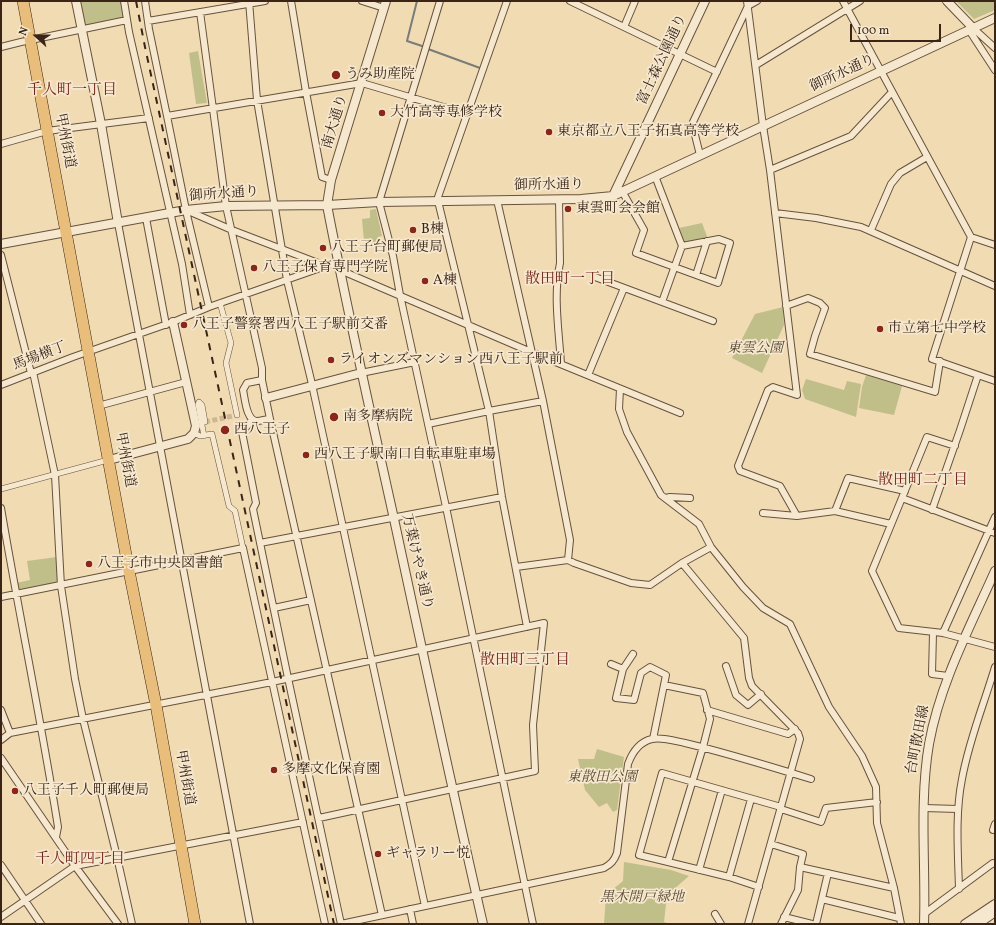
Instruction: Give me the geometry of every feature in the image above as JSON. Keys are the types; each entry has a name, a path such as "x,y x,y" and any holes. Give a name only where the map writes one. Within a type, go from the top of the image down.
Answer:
{"highway":[{"name":"甲州街道","path":"23,1 129,571 156,705 195,924"}],"street":[{"path":"76,1 101,124 118,223 250,924"},
{"path":"124,1 182,264 190,315"},
{"path":"145,1 186,210 209,307"},
{"path":"148,21 249,2 265,1"},
{"path":"291,1 322,178 331,180"},
{"path":"362,1 385,4"},
{"path":"440,1 379,202 393,256 533,924"},
{"path":"507,1 438,197 438,201 490,411 502,497 527,627"},
{"path":"624,27 635,1"},
{"name":"富士森公園通り","path":"613,196 705,1"},
{"path":"700,155 693,122 748,4 756,1"},
{"path":"842,1 971,237 995,244"},
{"path":"756,65 860,1"},
{"path":"947,1 971,29 995,70"},
{"path":"249,2 257,100 287,280 343,527 425,906"},
{"path":"575,2 717,72"},
{"name":"南大通り","path":"327,205 331,180 385,4"},
{"path":"748,4 770,170 797,396 773,387 768,390 738,466 740,471 780,486 797,516"},
{"path":"200,12 226,206 262,368 262,380 270,418 382,915"},
{"name":"御所水通り","path":"1,244 186,210 226,206 581,199 613,196 995,18"},
{"path":"1,47 127,20"},
{"path":"971,29 995,48"},
{"path":"168,116 362,83 467,114"},
{"path":"770,170 851,136 892,92"},
{"path":"1,144 47,131 149,118"},
{"path":"871,230 890,184 900,173 927,157"},
{"path":"655,176 682,246 662,302"},
{"path":"622,191 644,230 636,253 718,283 730,243 718,239 682,246"},
{"path":"559,199 560,263 557,296 561,364"},
{"path":"497,200 543,402 570,540 568,560"},
{"name":"万葉けやき通り","path":"327,205 361,373 483,924"},
{"path":"186,210 232,230 326,266"},
{"path":"775,213 816,218 862,227 995,286"},
{"path":"1,489 160,447 188,439 194,434 196,426 170,324 146,218"},
{"path":"971,237 932,358 995,381"},
{"path":"696,275 707,241"},
{"path":"1,255 32,373 55,475 62,586 75,679 83,719 118,857 132,924"},
{"name":"馬場横丁","path":"1,385 88,352 170,324 220,303 326,266 339,266"},
{"path":"339,266 468,325 680,413"},
{"path":"595,277 713,321"},
{"path":"588,375 624,288"},
{"path":"786,306 808,298 820,303 825,308 814,336 810,354 935,392 940,362"},
{"path":"220,303 231,343 226,363 237,415"},
{"path":"266,398 361,373 415,362"},
{"path":"932,510 978,375"},
{"path":"252,420 249,416 243,390 247,383 262,380"},
{"path":"98,406 186,382"},
{"path":"620,389 619,409 627,432 661,495 698,524 711,547 743,587 763,608 790,624 829,707 862,756 876,787 877,823 894,888 900,921 822,898"},
{"path":"204,436 198,404 199,402 202,405 205,422"},
{"path":"428,424 543,402"},
{"path":"252,420 256,421 270,418"},
{"path":"252,420 242,432 256,503 253,509 341,924 604,868 614,860 617,853 628,764 631,755 642,743 653,739 667,740 702,747 811,779"},
{"path":"194,434 200,436 212,434 229,506 235,511 325,924"},
{"path":"955,446 927,437 872,571 899,628 943,633 995,647"},
{"path":"835,511 848,478 905,491"},
{"path":"260,543 502,497"},
{"path":"666,498 690,498"},
{"path":"902,498 992,531"},
{"path":"1,508 42,728 58,827 56,837"},
{"path":"763,513 797,516 835,511 891,524"},
{"path":"943,633 992,531 995,517"},
{"path":"516,567 568,560 631,583 650,585 682,563 711,547"},
{"path":"1,597 62,586 243,548"},
{"path":"682,563 744,638 749,678 752,686 798,732 800,740 748,924"},
{"name":"台町散田線","path":"924,924 924,783 929,744 936,712 948,676 995,571"},
{"path":"274,608 311,600"},
{"path":"1,740 10,733 42,728 272,682 544,623 533,725 534,771 319,818"},
{"path":"933,632 932,674 948,676"},
{"path":"633,654 623,669 616,698 634,700 641,673 650,666 666,675 653,739"},
{"path":"611,664 623,669"},
{"path":"726,666 736,695 748,705 761,694"},
{"path":"958,889 958,809 964,766 995,667"},
{"path":"664,685 703,693 710,719 668,862"},
{"path":"1,710 10,733"},
{"path":"707,710 788,734 795,729"},
{"path":"1,758 75,866 118,924"},
{"path":"759,887 639,855 662,773 781,808 821,822 826,808 877,802"},
{"path":"698,870 722,790"},
{"path":"729,878 751,799"},
{"path":"924,808 958,809"},
{"path":"1,917 75,866 303,822"},
{"path":"771,844 803,854 798,890 781,924"},
{"path":"924,914 993,863 995,864"},
{"path":"1,866 41,924"},
{"path":"800,867 894,888"},
{"path":"816,924 828,873"},
{"path":"965,924 995,904"},
{"path":"410,909 413,924"},
{"path":"978,924 995,912"},
{"path":"715,914 721,924"},
{"path":"784,917 812,924"}],"green space":[{"path":"76,1 123,1 125,17 123,19 81,29"},
{"path":"956,1 995,1 995,10 974,19"},
{"path":"198,51 207,103 196,104 189,53"},
{"path":"376,209 382,236 378,237 380,247 364,241 362,219 370,218 370,210"},
{"path":"702,223 708,239 685,243 679,228"},
{"name":"東雲公園","path":"783,307 784,325 762,373 732,358 755,314"},
{"path":"866,375 902,386 894,415 859,408 862,387"},
{"path":"806,379 844,390 847,381 861,384 856,417 805,399 802,390"},
{"path":"57,557 59,584 22,591 17,588 16,583 30,580 27,561"},
{"name":"東散田公園","path":"597,749 624,757 617,810 613,812 607,803 599,807 585,790 578,759 594,759"},
{"name":"黒木開戸緑地","path":"624,862 671,870 689,876 667,895 664,922 670,924 604,924 606,895 623,881"}],"waterway":[{"path":"417,1 407,41 422,46"},
{"path":"428,49 480,68"}],"tunnel":[{"path":"205,422 237,415"}],"railway":[{"path":"136,1 334,924"}],"place":[{"name":"うみ助産院","path":"336,75"},
{"name":"大竹高等専修学校","path":"382,113"},
{"name":"東京都立八王子拓真高等学校","path":"549,132"},
{"name":"東雲町会会館","path":"568,209"},
{"name":"B棟","path":"413,230"},
{"name":"八王子台町郵便局","path":"323,248"},
{"name":"八王子保育専門学院","path":"254,268"},
{"name":"A棟","path":"425,281"},
{"name":"八王子警察署西八王子駅前交番","path":"184,325"},
{"name":"市立第七中学校","path":"880,329"},
{"name":"ライオンズマンション西八王子駅前","path":"331,360"},
{"name":"南多摩病院","path":"334,417"},
{"name":"西八王子","path":"225,430"},
{"name":"西八王子駅南口自転車駐車場","path":"306,455"},
{"name":"八王子市中央図書館","path":"89,564"},
{"name":"多摩文化保育園","path":"274,770"},
{"name":"八王子千人町郵便局","path":"15,791"},
{"name":"ギャラリー悦","path":"378,854"}],"district":[{"name":"千人町一丁目","path":"72,91"},
{"name":"散田町一丁目","path":"570,280"},
{"name":"散田町二丁目","path":"923,481"},
{"name":"散田町三丁目","path":"525,661"},
{"name":"千人町四丁目","path":"80,860"}]}
